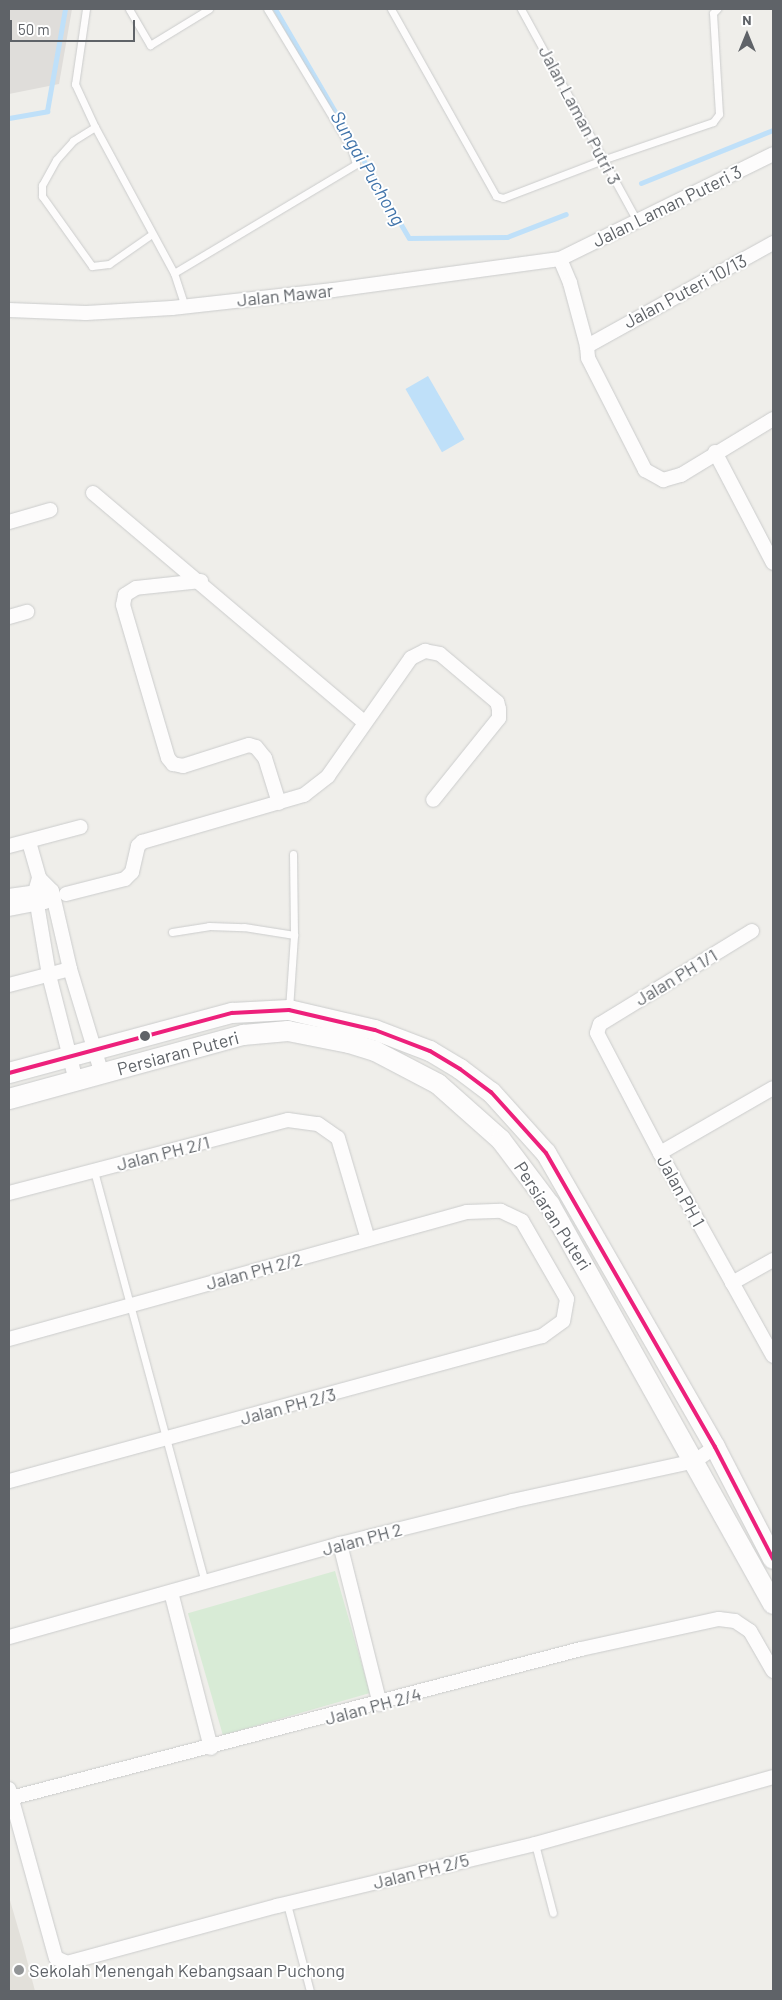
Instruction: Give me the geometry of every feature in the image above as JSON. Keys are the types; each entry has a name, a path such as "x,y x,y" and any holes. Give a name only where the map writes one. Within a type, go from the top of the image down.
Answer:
{"main road":[{"name":"Persiaran Puteri","path":"9,1073 94,1048 232,1014 375,1030 430,1051 491,1092 546,1154 715,1447 773,1559"},
{"name":"Persiaran Puteri","path":"9,1099 289,1021 375,1052 438,1084 502,1140 550,1204 695,1461 773,1604"}],"street":[{"name":"Jalan Laman Puteri 3","path":"560,258 773,154"},
{"name":"Jalan Puteri 10/13","path":"591,342 773,243"},
{"name":"Jalan Mawar","path":"9,310 86,313 185,306 333,290 560,258"},
{"path":"560,258 591,342 588,358 645,470 663,480 681,475 715,452 773,419"},
{"path":"715,452 773,563"},
{"path":"93,493 201,581 363,721"},
{"path":"9,522 50,510"},
{"path":"201,581 136,588 126,595 123,605 168,758 183,766 249,745 256,747 265,758 279,803"},
{"path":"9,617 27,612"},
{"path":"9,896 35,898 57,895 125,879 132,872 138,846 142,842 304,795 328,776 363,721 411,658 425,651 440,654 497,702 499,718 433,800"},
{"path":"9,846 81,827"},
{"path":"29,842 39,878 35,898 49,975 68,1056 76,1081"},
{"path":"39,878 57,895 70,969 102,1074"},
{"path":"9,909 35,898"},
{"name":"Jalan PH 1/1","path":"600,1024 752,931"},
{"path":"9,985 70,969"},
{"name":"Jalan PH 1","path":"600,1024 597,1034 601,1044 773,1356"},
{"path":"660,1153 773,1088"},
{"name":"Jalan PH 2/1","path":"9,1193 288,1120 318,1124 338,1138 368,1239"},
{"name":"Jalan PH 2/2","path":"9,1339 468,1212 501,1211 522,1221 567,1299 562,1321"},
{"path":"732,1283 773,1260"},
{"name":"Jalan PH 2/3","path":"9,1481 542,1336 562,1321"},
{"name":"Jalan PH 2","path":"9,1637 340,1544 512,1501 695,1461 715,1447"},
{"path":"340,1544 380,1704"},
{"path":"172,1592 211,1748"},
{"name":"Jalan PH 2/4","path":"10,1794 211,1748 581,1649 719,1619 735,1621 750,1631 773,1671"},
{"name":"Jalan PH 2/5","path":"10,1794 56,1958 68,1963 287,1904 535,1844 773,1777"}],"lane":[{"path":"86,9 75,84 95,127 174,273 185,306"},
{"path":"129,9 150,45 209,9"},
{"path":"174,273 356,164 351,148 267,9"},
{"path":"391,9 496,196 512,196 605,159 713,122 719,114 713,14 716,9"},
{"name":"Jalan Laman Putri 3","path":"521,9 605,159 637,221"},
{"path":"95,127 73,141 56,160 42,185 42,196 92,266 109,264 152,234"},
{"path":"289,1021 294,935 293,854"},
{"path":"172,932 209,926 235,926 294,935"},
{"path":"94,1171 205,1582"},
{"path":"535,1844 553,1913"},
{"path":"287,1904 310,1991"}],"shaded area":[{"path":"9,9 72,9 59,84 9,94"},
{"name":"Sekolah Menengah Kebangsaan Puchong","path":"9,1897 23,1945 35,1991 9,1991"}],"green space":[{"path":"335,1571 370,1693 223,1735 188,1613"}],"water":[{"path":"428,376 464,439 442,452 405,389"}],"waterway":[{"name":"Sungai Puchong","path":"9,118 47,111 65,9"},
{"name":"Sungai Puchong","path":"275,9 409,238 507,237 566,214"},
{"name":"Sungai Puchong","path":"641,183 773,130"}],"transit line":[{"path":"9,1073 232,1013 289,1010 375,1030 430,1051 460,1069 491,1092 546,1153 715,1447 773,1559"}],"place":[{"name":"Sekolah Menengah Kebangsaan Puchong","path":"19,1970"}]}
